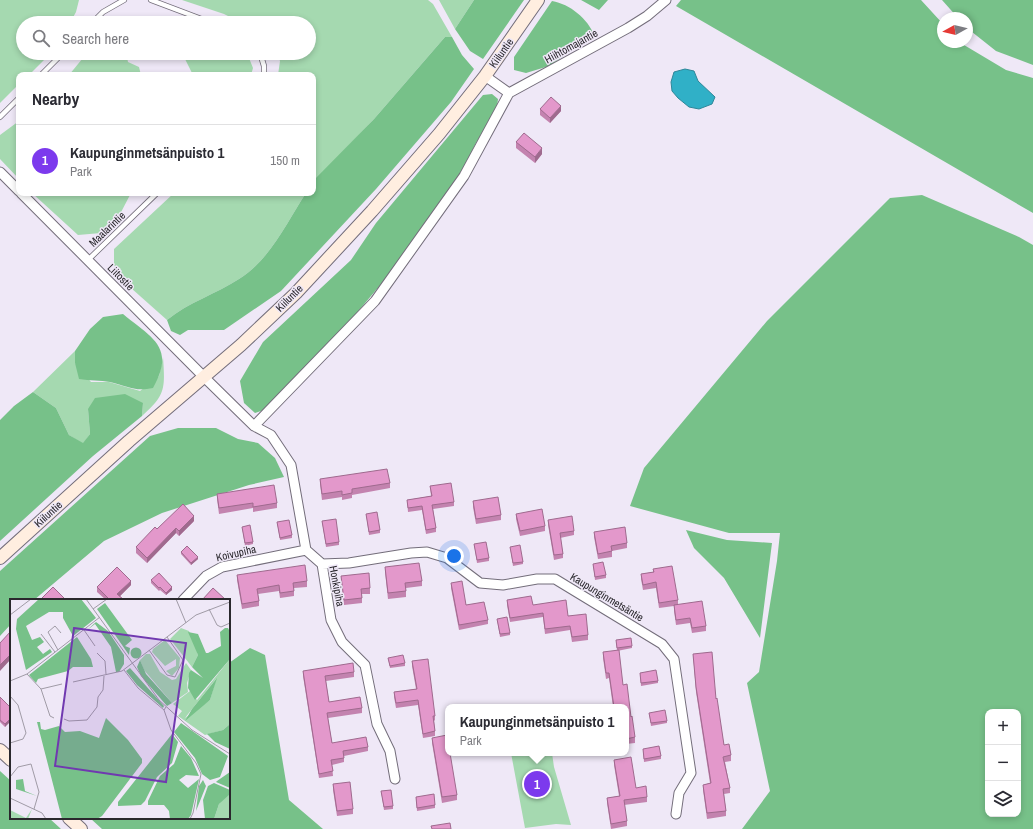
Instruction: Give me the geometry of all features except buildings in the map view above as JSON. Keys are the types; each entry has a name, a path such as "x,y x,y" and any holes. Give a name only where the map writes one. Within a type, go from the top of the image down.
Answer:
{"street":[{"name":"Kiiluntie","path":"0,558 129,441 204,377 296,293 398,182 439,134 485,76 538,0"},
{"name":"Hiihtomajantie","path":"509,93 628,28 647,16 666,0"},
{"path":"254,426 375,301 464,176 509,93 485,76"},
{"name":"Liitostie","path":"0,172 16,188"},
{"name":"Liitostie","path":"24,196 204,377"},
{"path":"204,377 254,426 271,435 291,465 306,550"},
{"name":"Honkipiha","path":"306,550 322,564 331,620 342,642 365,665 377,724 390,751 395,779"},
{"name":"Koivupiha","path":"184,599 206,576 222,567 306,550"},
{"name":"Kaupunginmetsäntie","path":"322,564 349,563 411,553 428,552 447,558 480,583 503,585 537,579 555,579 662,644 674,659 691,773 679,793 676,814"},
{"path":"71,819 81,829"}],"lane":[{"path":"99,16 103,12 124,0"},
{"path":"151,0 193,16"},
{"path":"44,72 56,60"},
{"path":"262,60 264,72"},
{"path":"0,117 16,101"},
{"name":"Maalarintie","path":"88,260 153,196"}],"green space":[{"path":"0,0 79,0 74,16 16,16 16,60 44,60 32,72 16,72 16,87 0,103"},
{"path":"182,0 428,0 433,4 452,37 445,37 374,119 316,180 316,72 278,72 280,60 316,60 316,16 228,16"},
{"path":"439,0 474,0 455,29"},
{"path":"474,0 524,0 483,59 470,51 455,29"},
{"path":"581,0 608,0 599,10"},
{"path":"681,0 921,0 937,17 937,48 969,48 1006,70 1033,78 1033,213 676,6"},
{"path":"942,0 1033,0 1033,65 996,51 973,33 973,12 953,12"},
{"path":"552,1 565,5 578,13 587,23 594,35 549,66 526,73 514,70 514,57"},
{"path":"445,37 452,37 462,55 474,69 451,102 376,189 281,291 224,330 188,330 180,335 171,331 167,320 184,308 239,279 260,262 277,240 304,196 316,196 316,178 374,119"},
{"path":"81,60 128,60 128,62 139,67 140,72 71,72"},
{"path":"186,60 250,60 253,68 252,72 192,72"},
{"path":"492,94 498,99 497,107 462,171 392,271 355,315 264,410 255,413 244,403 240,381 263,342 351,260 376,223 483,95"},
{"path":"16,123 16,176 0,159 0,135"},
{"path":"922,195 1019,237 1033,245 1033,829 742,829 770,791 747,683 759,672 777,561 780,533 729,533 630,506 644,468 767,321 890,198"},
{"path":"35,196 129,196 118,218 101,233 78,235"},
{"path":"171,196 304,196 277,240 260,262 239,279 184,308 167,320 122,280 114,265 114,249"},
{"path":"123,314 151,337 158,345 162,363 160,374 153,388 136,389 110,382 79,379 75,363 75,351 90,329 103,317"},
{"path":"75,351 75,363 91,382 109,382 140,391 159,376 163,357 164,384 160,396 150,409 142,416 143,403 88,409 90,434 83,444 69,435 56,408 33,392"},
{"path":"33,392 56,408 69,435 83,443 90,434 88,409 95,398 125,394 143,403 142,416 93,456 0,541 0,420 14,406"},
{"path":"178,428 216,428 238,439 258,443 275,458 284,477 249,485 162,513 104,541 35,599 10,599 10,625 0,636 0,571 150,436"},
{"path":"686,530 727,540 772,543 760,638 724,578 694,548"},
{"path":"250,648 265,655 289,800 323,829 102,829 91,819 230,819 230,662"},
{"path":"512,756 552,756 554,767 571,825 556,824 525,828"},
{"path":"0,771 10,780 10,819 50,819 61,829 0,829"}],"water":[{"path":"685,69 694,71 698,81 715,97 712,104 699,109 689,107 672,91 671,82 674,72"}],"place":[{"name":"Kaupunginmetsänpuisto 1","path":"537,784"}]}
